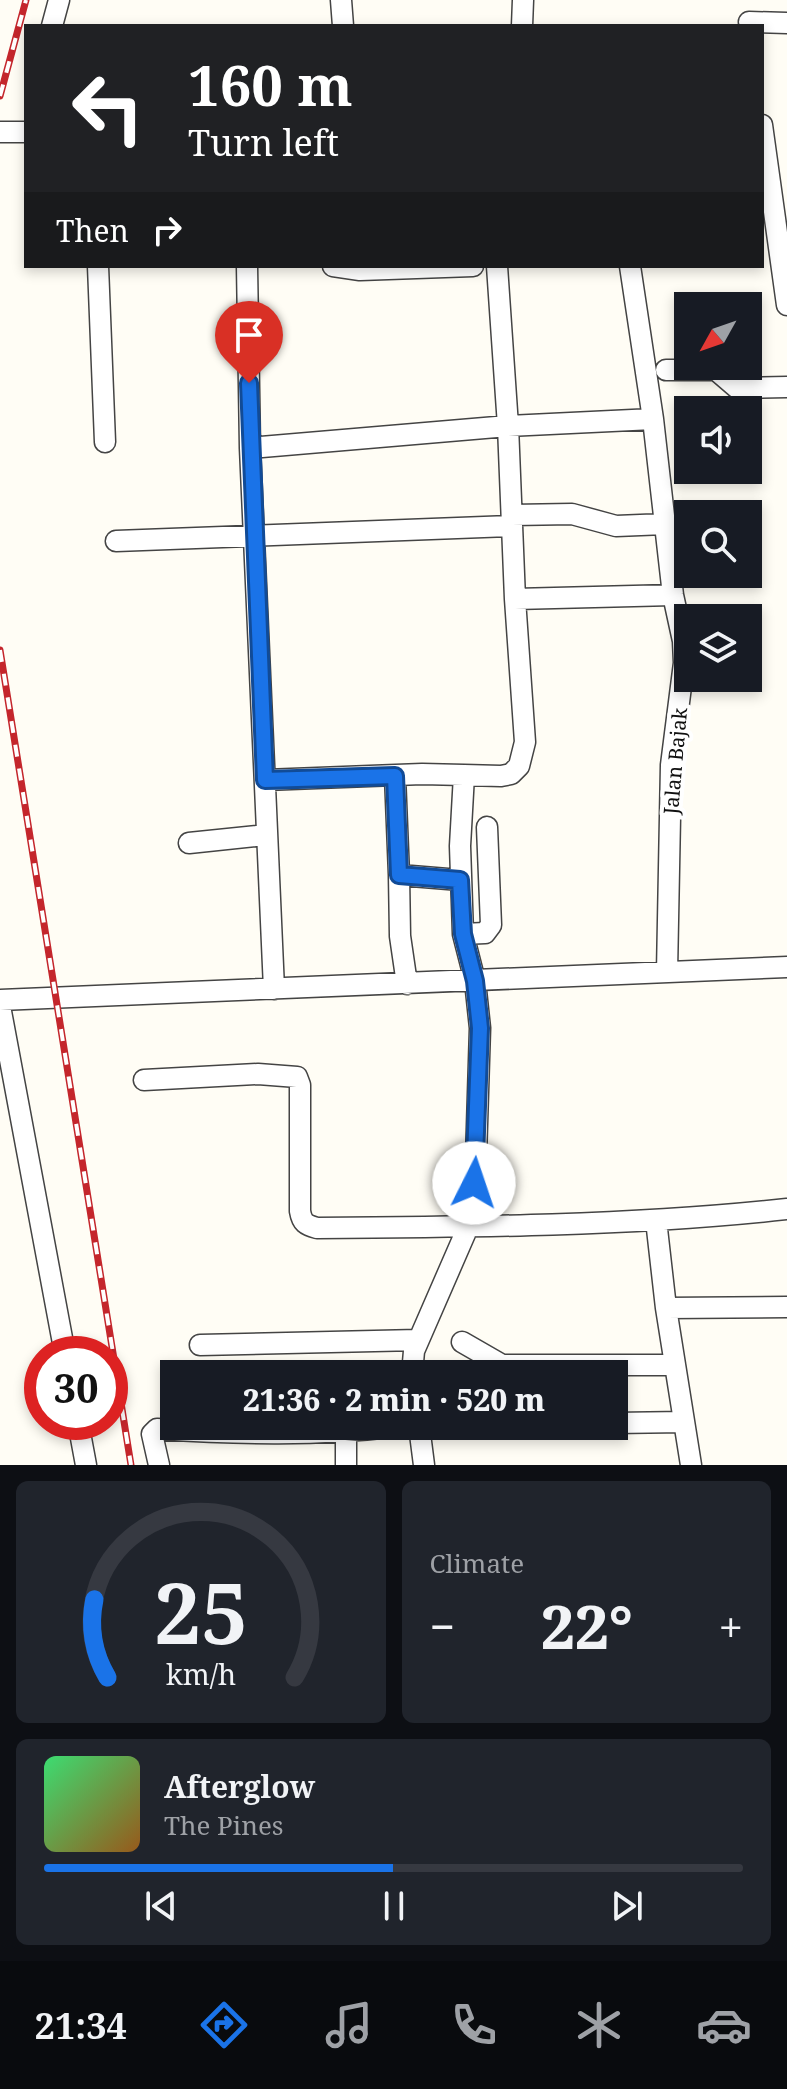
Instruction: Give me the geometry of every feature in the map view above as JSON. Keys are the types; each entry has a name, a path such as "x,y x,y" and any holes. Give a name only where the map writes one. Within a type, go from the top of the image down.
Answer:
{"street":[{"path":"53,24 59,0"},
{"path":"341,0 343,24"},
{"path":"522,24 523,0"},
{"path":"746,0 750,24 787,23"},
{"path":"0,132 24,130"},
{"path":"764,133 779,190 787,305"},
{"path":"98,268 105,442"},
{"path":"247,268 250,448 274,989"},
{"path":"346,268 416,268"},
{"path":"265,780 501,776 511,774 523,757 525,742 497,268"},
{"name":"Jalan Bajak","path":"630,268 653,419 673,595 683,641 684,663 671,765 667,972"},
{"path":"666,370 716,370 737,388 787,387"},
{"path":"250,448 508,426 653,419"},
{"path":"116,541 512,520 572,514 616,526 665,524"},
{"path":"515,599 673,595"},
{"path":"413,1360 418,1340 468,1227 476,1157 480,1028 475,981 463,934 460,846 464,775"},
{"path":"395,776 400,936 407,984"},
{"path":"189,843 266,835"},
{"path":"460,846 487,838 491,925 485,933 463,934"},
{"path":"399,875 460,880"},
{"path":"62,1336 0,1003 787,967"},
{"path":"144,1080 258,1074 294,1075 300,1080 300,1211 307,1226 468,1227 656,1220 787,1209"},
{"path":"656,1220 666,1308 691,1465"},
{"path":"666,1308 787,1307"},
{"path":"200,1345 418,1340"},
{"path":"462,1342 502,1365 675,1365"},
{"path":"628,1423 684,1422"},
{"path":"159,1465 152,1434 160,1429"},
{"path":"81,1440 86,1465"},
{"path":"346,1440 346,1465"},
{"path":"416,1440 424,1465"}],"railway":[{"path":"0,96 26,0"},
{"path":"0,650 131,1465"}],"route":[{"path":"249,383 265,780 395,776 399,875 460,880 463,934 475,981 480,1028 474,1183"}]}
